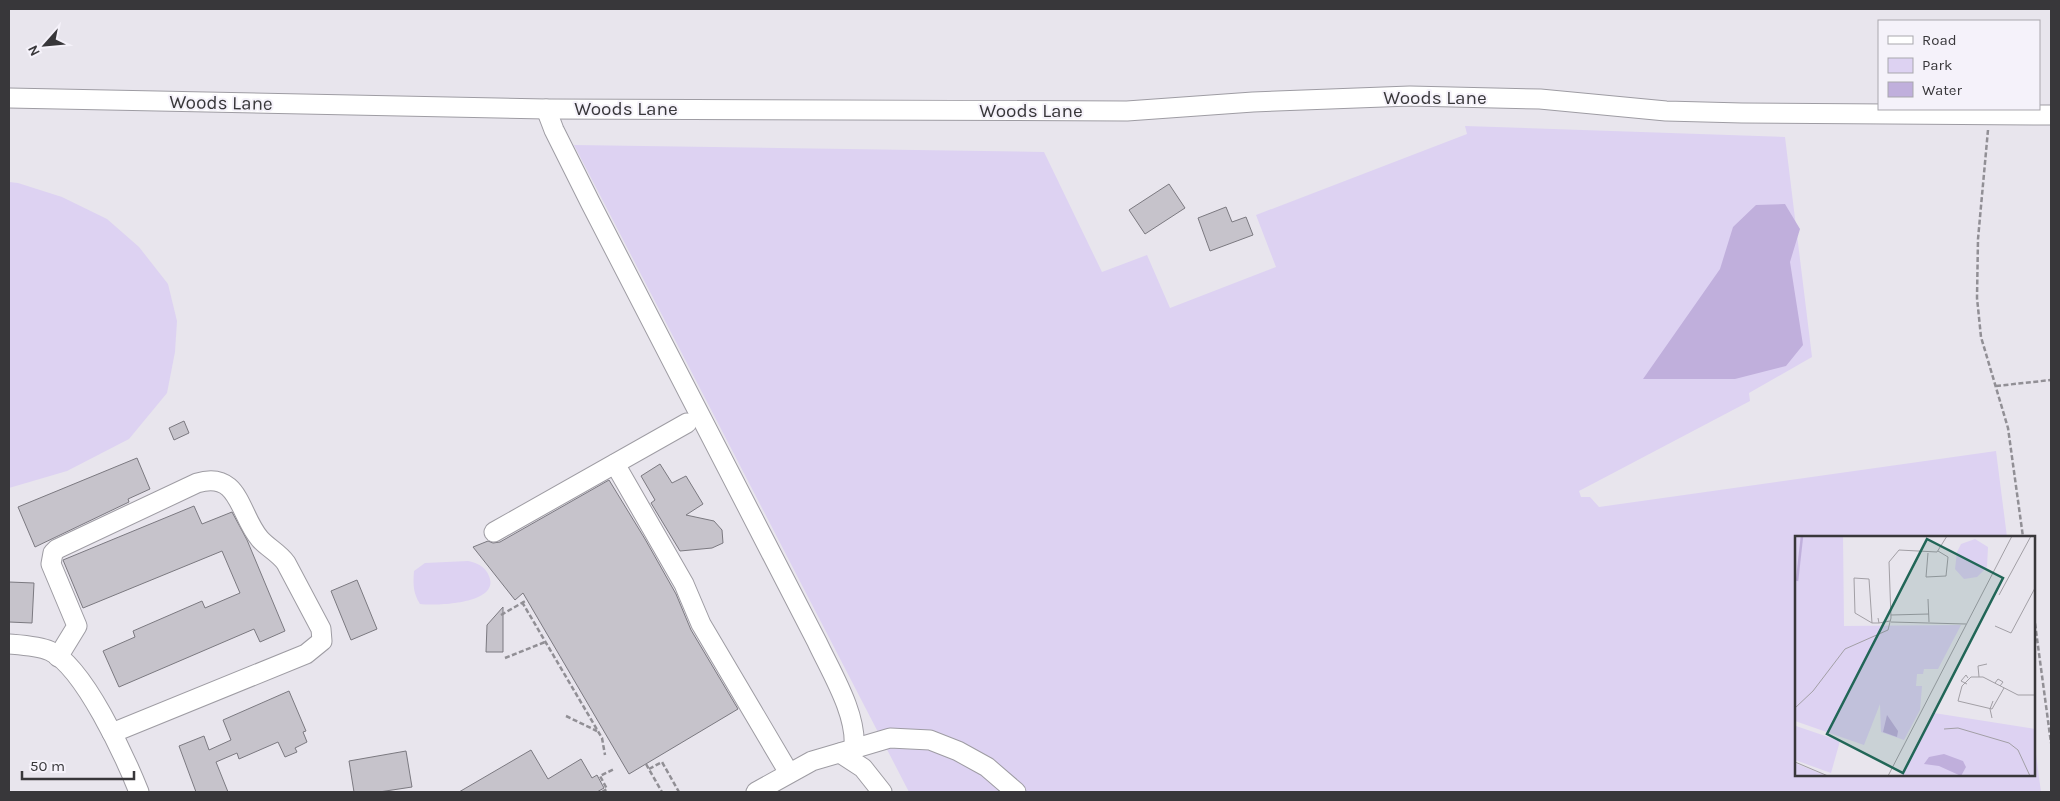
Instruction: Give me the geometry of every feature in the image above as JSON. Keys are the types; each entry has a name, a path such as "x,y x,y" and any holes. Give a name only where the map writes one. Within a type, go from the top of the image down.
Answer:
{"street":[{"name":"Woods Lane","path":"9,98 546,109 1127,111 1253,102 1410,96 1540,99 1666,111 2051,114"},
{"path":"546,109 554,130 586,194 817,642 848,710 855,734 847,751"},
{"path":"494,532 687,423"},
{"path":"615,464 684,584 700,624 789,773"},
{"path":"58,656 77,626 52,564 53,553 57,549 197,483 216,480 227,484 236,496 252,527 261,539 281,555 286,563 321,629 322,641 306,654 112,733"},
{"path":"9,644 50,651 66,662 81,680 112,733 139,792"},
{"path":"756,792 812,761 890,738 930,740 958,751 987,767 1016,792"},
{"path":"847,751 882,792"}],"path":[{"path":"1985,114 1989,132 1978,239 1977,298 1981,337 2008,428 2023,536"},
{"path":"1995,386 2051,380"},
{"path":"501,615 526,600"},
{"path":"522,602 602,738 605,755"},
{"path":"2035,623 2051,742"},
{"path":"505,658 545,642"},
{"path":"566,716 598,731"},
{"path":"649,769 662,762 679,792"},
{"path":"646,764 662,792"},
{"path":"602,792 607,789 600,776 614,769"}],"green space":[{"path":"1465,126 1785,137 1812,357 1749,393 1750,401 1579,491 1581,497 1590,497 1599,507 1996,451 2007,536 1795,536 1795,776 2035,776 2035,747 2041,792 909,792 574,145 1044,152 1102,272 1147,255 1170,308 1276,267 1256,215 1467,134"},
{"path":"9,182 62,197 107,219 139,247 168,284 177,321 175,352 167,393 129,439 67,471 9,488"},
{"path":"468,561 480,566 489,576 490,585 486,592 477,598 465,601 420,604 414,588 414,571 425,563"}],"water":[{"path":"1785,204 1800,229 1790,262 1803,345 1786,366 1735,379 1643,379 1720,269 1733,227 1756,205"}],"building":[{"path":"1169,184 1185,208 1145,234 1129,210"},
{"path":"1226,207 1232,222 1246,217 1253,235 1210,251 1198,218"},
{"path":"184,421 189,433 174,440 169,428"},
{"path":"137,458 150,489 128,499 129,502 35,547 18,507"},
{"path":"660,464 672,483 686,476 703,504 686,515 714,521 722,530 723,543 712,548 680,551 651,503 655,500 641,476"},
{"path":"609,480 676,594 691,630 738,709 629,774 523,593 515,600 473,547 488,541 493,543 500,542"},
{"path":"194,506 202,524 232,512 247,540 285,631 260,642 254,629 119,687 103,651 135,637 133,631 202,601 205,608 240,593 222,551 83,608 63,560"},
{"path":"357,580 377,629 351,640 331,591"},
{"path":"9,582 34,583 32,623 9,622"},
{"path":"503,607 503,652 486,652 487,625"},
{"path":"289,691 306,731 303,732 307,742 295,748 297,752 285,757 278,742 239,759 237,753 216,762 228,792 196,792 179,746 204,736 209,750 231,740 223,720"},
{"path":"531,750 548,779 581,759 592,778 597,775 604,788 597,792 459,792"},
{"path":"406,751 412,787 379,792 354,792 349,761"}]}
